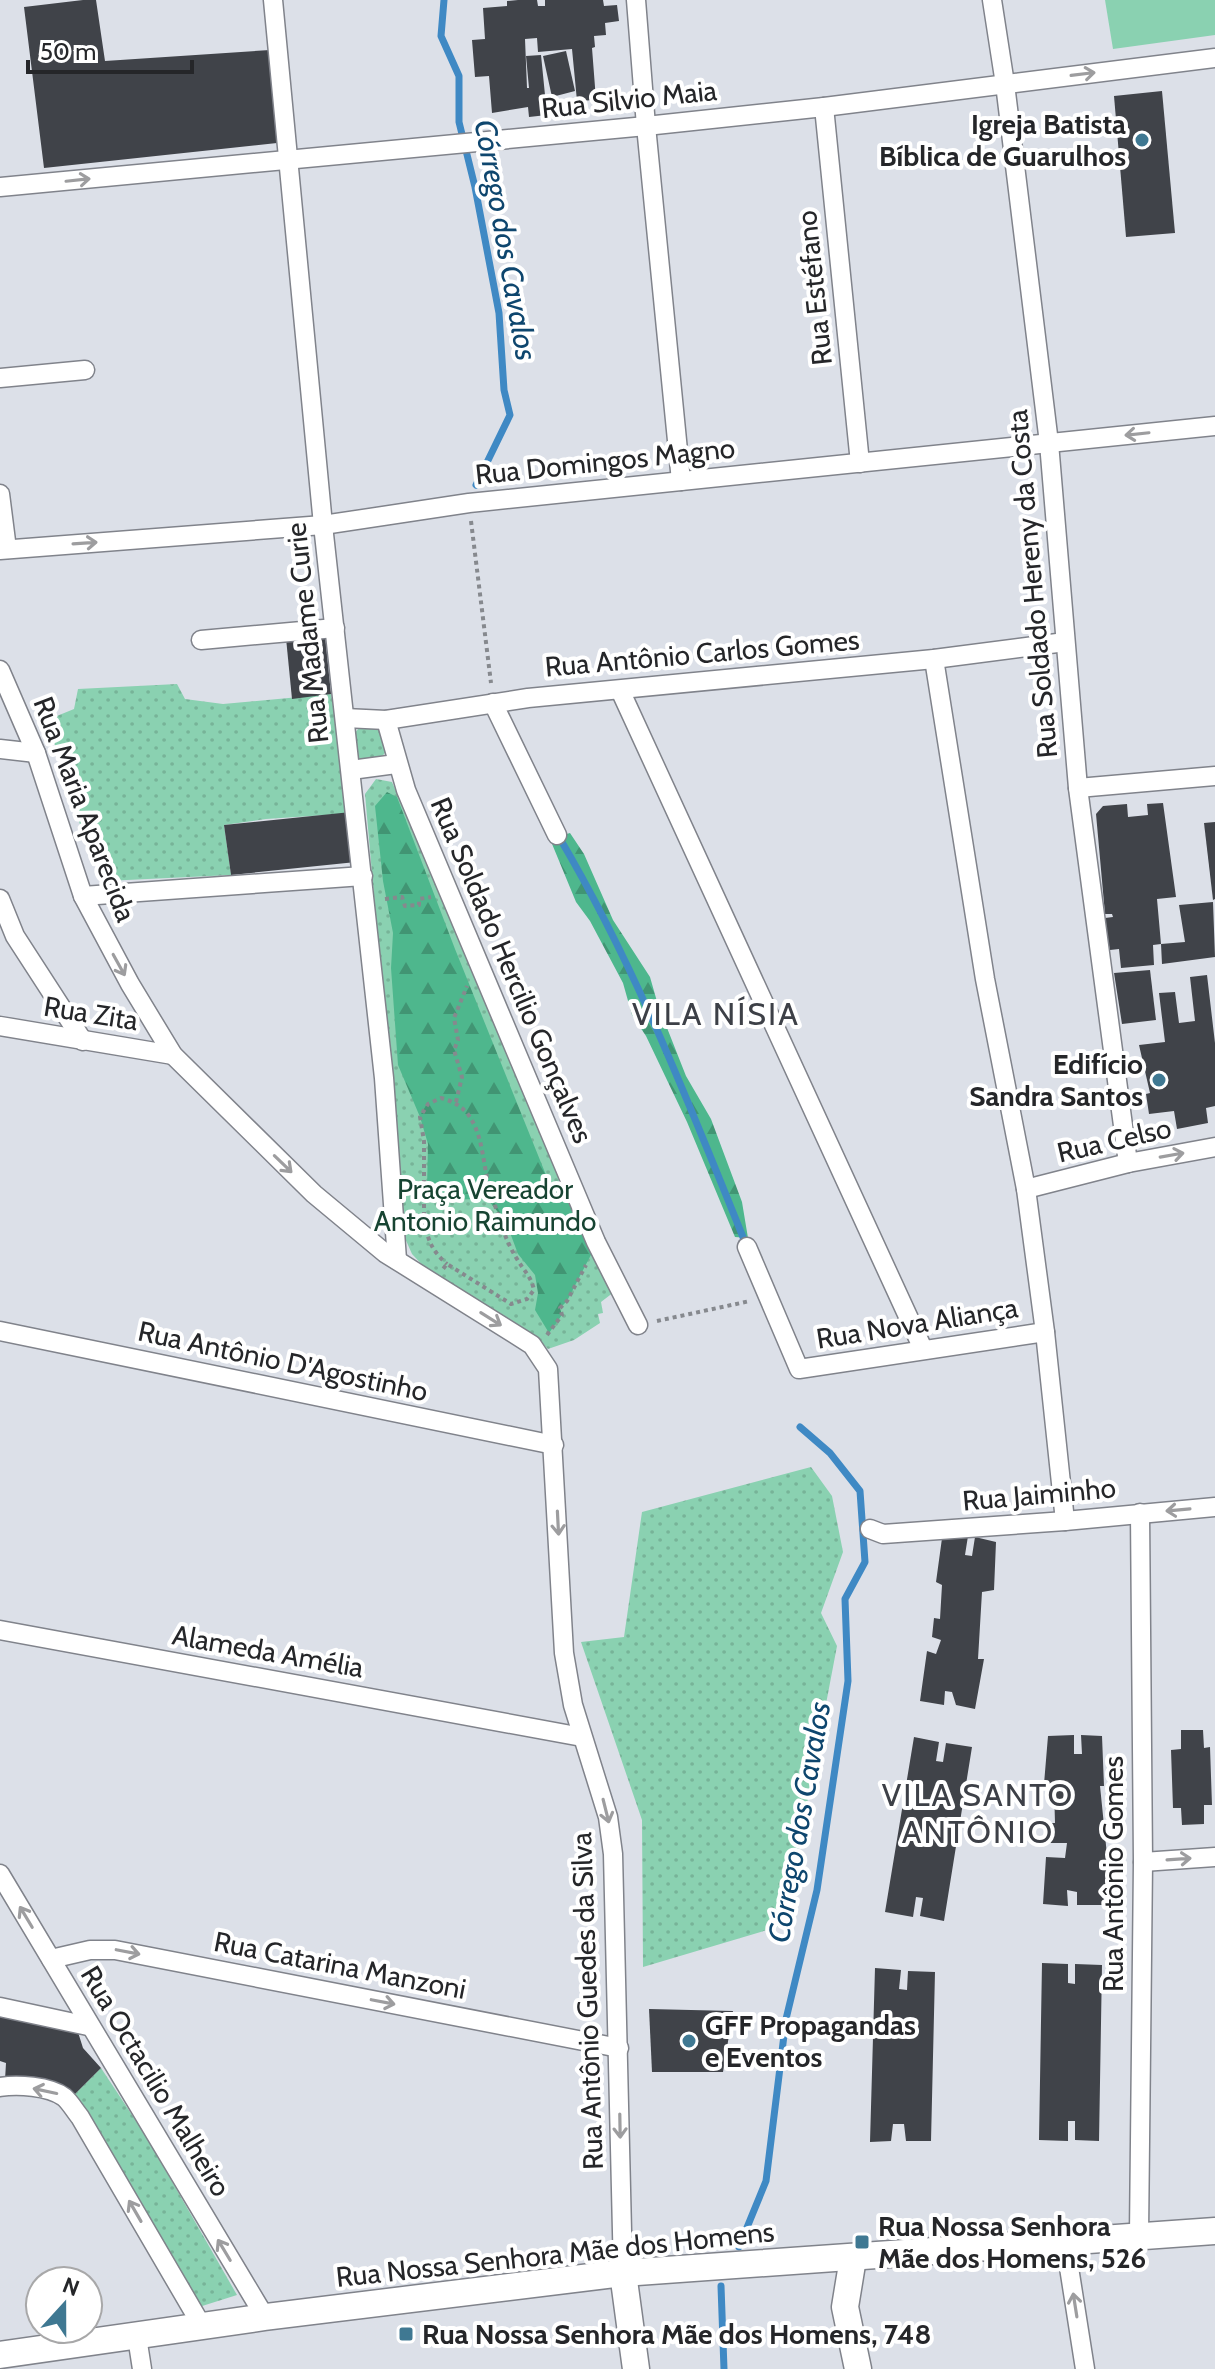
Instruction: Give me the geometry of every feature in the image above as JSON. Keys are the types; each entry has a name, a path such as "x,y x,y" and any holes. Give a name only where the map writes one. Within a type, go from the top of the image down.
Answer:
{"street":[{"name":"Rua Madame Curie","path":"273,0 323,525 384,1078 397,1260"},
{"path":"636,0 681,481"},
{"name":"Rua Soldado Hereny da Costa","path":"992,0 1049,443 1078,788 1128,1163"},
{"name":"Rua Silvio Maia","path":"0,187 646,126 1215,58"},
{"name":"Rua Estéfano","path":"824,107 860,463"},
{"path":"0,378 85,370"},
{"name":"Rua Domingos Magno","path":"4,549 323,525 469,503 1215,426"},
{"path":"0,494 4,549"},
{"path":"201,640 335,628"},
{"name":"Rua Antônio Carlos Gomes","path":"345,718 386,720 493,703 934,659 1065,642"},
{"path":"934,659 985,979 1026,1189 1065,1521"},
{"name":"Rua Maria Aparecida","path":"0,670 36,753 83,896 130,984 173,1055 314,1194 397,1260 532,1345"},
{"path":"620,690 923,1349"},
{"path":"493,703 557,835"},
{"name":"Rua Soldado Hercilio Gonçalves","path":"386,720 396,764 596,1242 638,1325"},
{"path":"0,749 36,753"},
{"path":"351,770 396,764"},
{"path":"1078,788 1215,776"},
{"path":"83,896 363,876"},
{"path":"0,899 15,936 83,1041"},
{"name":"Rua Zita","path":"0,1026 173,1055"},
{"name":"Rua Celso","path":"1026,1189 1128,1163 1215,1147"},
{"path":"747,1247 768,1297"},
{"name":"Rua Nova Aliança","path":"768,1297 799,1369 1045,1332"},
{"name":"Rua Antônio D'Agostinho","path":"0,1331 554,1445"},
{"path":"532,1345 543,1359 550,1379 554,1445"},
{"name":"Rua Antônio Guedes da Silva","path":"554,1445 564,1653 573,1705 608,1817 613,1854 623,2273"},
{"name":"Rua Jaiminho","path":"870,1529 883,1534 1215,1507"},
{"name":"Rua Antônio Gomes","path":"1139,2235 1143,1862 1140,1513"},
{"name":"Alameda Amélia","path":"0,1630 582,1737"},
{"path":"526,1727 550,1720 573,1705"},
{"path":"1143,1862 1215,1857"},
{"name":"Rua Octacilio Malheiro","path":"0,1874 88,2026 265,2317"},
{"name":"Rua Catarina Manzoni","path":"51,1959 90,1950 115,1950 619,2048"},
{"path":"0,2007 88,2026"},
{"path":"0,2087 9,2085 52,2091 67,2099 202,2326"},
{"name":"Rua Nossa Senhora Mãe dos Homens","path":"0,2355 265,2317 623,2273 1215,2231"},
{"path":"1065,2242 1085,2369"},
{"path":"853,2258 845,2307 858,2369"},
{"path":"810,2261 845,2307"},
{"path":"623,2273 636,2369"},
{"path":"137,2337 142,2369"}],"path":[{"path":"469,503 493,703"},
{"path":"374,899 402,897 405,906 419,905 419,899 440,895"},
{"path":"456,1102 462,1077 454,1050 458,1040 454,1018 472,978"},
{"path":"441,1098 456,1102 468,1114 483,1146 489,1187 516,1258 531,1277 534,1290 527,1299 511,1304 433,1252 427,1241 424,1216 424,1141 420,1117 428,1104 441,1098"},
{"path":"413,1117 420,1117"},
{"path":"403,1214 424,1216"},
{"path":"532,1345 549,1333 562,1315 560,1308 582,1273 596,1242"},
{"path":"436,1275 447,1264"},
{"path":"638,1325 768,1297"}],"green space":[{"path":"1105,0 1215,0 1215,35 1113,49"},
{"path":"177,684 185,699 223,704 331,694 356,813 224,825 231,875 106,881 90,856 47,720 74,709 78,689"},
{"path":"360,727 379,727 388,749 380,759 363,761 357,758 352,736"},
{"name":"Praça Vereador Antonio Raimundo","path":"376,779 392,782 440,895 478,970 614,1292 601,1302 603,1313 598,1314 600,1323 574,1340 548,1349 538,1339 427,1270 412,1254 404,1236 365,794"},
{"name":"Praça Vereador Antonio Raimundo","path":"387,792 397,797 546,1175 578,1215 594,1249 567,1301 560,1308 562,1315 549,1333 535,1310 538,1293 535,1275 518,1254 506,1222 488,1200 451,1199 427,1189 428,1144 398,1065 391,968 393,933 383,881 375,806"},
{"path":"570,833 584,854 613,920 650,977 686,1076 711,1119 742,1202 748,1238 735,1237 687,1122 646,1036 632,1015 623,983 590,921 576,902 550,839"},
{"path":"811,1467 832,1496 843,1552 821,1613 837,1646 784,1925 643,1967 642,1820 581,1642 624,1637 642,1512"},
{"path":"101,2068 146,2136 237,2295 199,2307 75,2094"}],"building":[{"path":"96,0 105,61 270,50 277,143 44,168 24,7"},
{"path":"537,0 538,6 545,6 545,0 603,0 604,6 617,5 619,21 605,23 606,35 594,36 596,100 577,101 572,49 538,52 537,38 525,39 527,88 526,56 541,55 547,115 529,117 528,107 492,113 489,76 475,77 472,40 485,39 483,8 507,6 507,1"},
{"path":"566,51 575,91 552,97 543,56"},
{"name":"Igreja Batista Bíblica de Guarulhos","path":"1162,91 1175,233 1126,237 1114,96"},
{"path":"325,635 331,694 292,699 286,638"},
{"path":"1163,803 1176,897 1157,899 1161,944 1153,945 1154,965 1121,968 1119,949 1110,950 1106,932 1105,918 1113,917 1112,914 1105,914 1096,814 1103,806 1127,804 1128,817 1148,815 1147,804"},
{"path":"351,812 356,862 231,875 224,825"},
{"path":"1215,822 1215,899 1213,900 1204,823"},
{"path":"1213,902 1215,957 1162,964 1161,944 1185,942 1179,905"},
{"path":"1150,970 1156,1020 1122,1024 1114,973"},
{"path":"1207,975 1215,1043 1215,1106 1206,1108 1208,1123 1177,1129 1174,1111 1149,1114 1146,1094 1150,1093 1139,1045 1165,1042 1159,993 1175,992 1179,1023 1195,1021 1190,977"},
{"path":"943,1531 968,1536 965,1555 972,1556 975,1537 996,1542 994,1590 982,1592 978,1659 984,1659 975,1709 956,1705 952,1692 945,1691 944,1705 920,1701 927,1651 936,1654 941,1640 932,1637 934,1618 940,1619 942,1585 936,1582"},
{"path":"1181,1730 1203,1730 1204,1748 1210,1747 1212,1805 1204,1805 1204,1824 1182,1825 1181,1808 1173,1808 1171,1750 1181,1749"},
{"path":"1074,1735 1074,1754 1082,1754 1081,1735 1102,1736 1104,1786 1100,1786 1107,1855 1121,1858 1117,1879 1104,1891 1104,1905 1077,1905 1077,1892 1067,1890 1068,1906 1043,1904 1046,1857 1065,1858 1067,1843 1049,1843 1049,1823 1055,1823 1054,1788 1044,1784 1048,1736"},
{"path":"914,1737 939,1742 936,1761 943,1762 946,1743 972,1747 944,1921 920,1916 923,1898 916,1897 913,1917 885,1912"},
{"path":"1042,1963 1068,1964 1068,1983 1075,1984 1075,1964 1102,1965 1099,2141 1075,2140 1075,2121 1068,2121 1068,2141 1039,2140"},
{"path":"875,1968 901,1970 899,1989 907,1990 908,1971 935,1972 931,2141 906,2141 904,2124 893,2124 891,2141 870,2142"},
{"name":"GFF Propagandas e Eventos","path":"649,2009 733,2011 723,2072 652,2072"},
{"path":"0,2013 77,2029 83,2048 101,2068 75,2094 51,2080 49,2089 5,2080 6,2063 0,2061"}],"waterway":[{"name":"Córrego dos Cavalos","path":"444,0 441,36 459,76 459,122 499,313 504,390 510,415 476,485"},
{"name":"Córrego dos Cavalos","path":"559,837 637,987 747,1247"},
{"name":"Córrego dos Cavalos","path":"739,2247 766,2181 786,2019 817,1890 848,1681 845,1599 865,1562 860,1491 830,1453 800,1427"},
{"name":"Córrego dos Cavalos","path":"721,2286 724,2369"}],"place":[{"name":"Igreja Batista Bíblica de Guarulhos","path":"1142,140"},
{"name":"Edifício Sandra Santos","path":"1159,1080"},
{"name":"GFF Propagandas e Eventos","path":"689,2041"},
{"name":"Rua Nossa Senhora Mãe dos Homens, 526","path":"862,2242"},
{"name":"Rua Nossa Senhora Mãe dos Homens, 748","path":"406,2334"}],"district":[{"name":"VILA NÍSIA","path":"716,1013"},
{"name":"VILA SANTO ANTÔNIO","path":"978,1812"}]}
